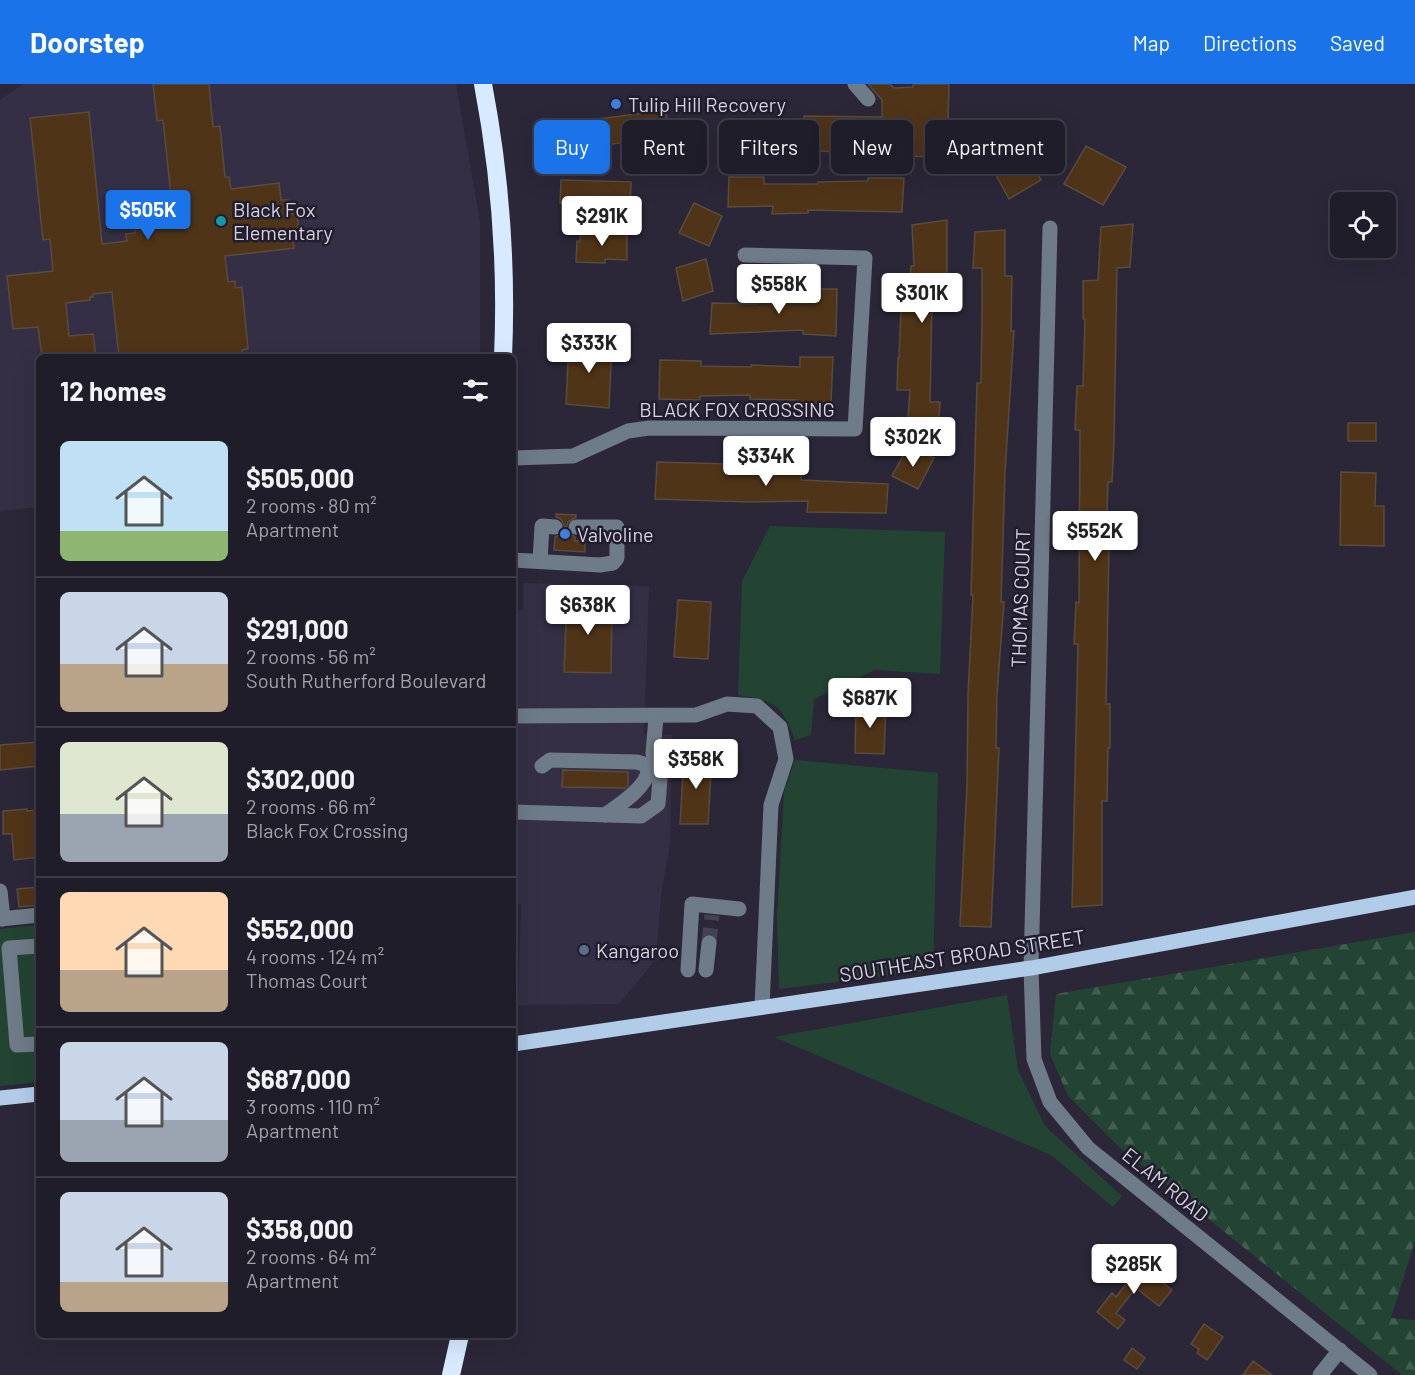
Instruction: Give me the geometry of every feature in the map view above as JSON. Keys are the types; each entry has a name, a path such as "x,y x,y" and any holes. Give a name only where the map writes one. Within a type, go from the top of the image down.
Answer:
{"highway":[{"path":"483,84 494,139 501,232 503,354"},
{"path":"451,1375 459,1338"}],"main road":[{"name":"SOUTHEAST BROAD STREET","path":"516,1044 1031,968 1415,897"},
{"path":"0,1098 36,1094"}],"street":[{"path":"855,84 868,99"},
{"name":"THOMAS COURT","path":"1031,968 1050,228"},
{"name":"BLACK FOX CROSSING","path":"516,458 573,456 628,431 649,428 855,429 865,258 745,255"},
{"path":"540,561 542,526 555,528"},
{"path":"516,560 600,565 613,563 617,558 617,528 576,527"},
{"path":"516,716 696,715 727,704 757,706 780,727 786,759 771,804 762,1006"},
{"path":"516,812 539,808 641,816 658,804 660,779 650,755 656,717"},
{"path":"542,766 550,760 637,762 647,765 648,778 609,815"},
{"path":"0,891 1,919 36,915"},
{"path":"688,970 692,904 712,911 739,909"},
{"path":"706,970 709,943"},
{"path":"36,946 9,948 5,975 16,1045 36,1044"},
{"name":"ELAM ROAD","path":"1031,968 1034,1059 1050,1102 1088,1148 1370,1375"},
{"path":"1320,1375 1340,1350"}],"shaded area":[{"path":"23,84 456,84 480,222 480,354 36,354 36,507 0,511 0,100"},
{"path":"523,583 649,586 644,734 672,735 670,843 661,896 656,959 619,1004 518,1005 521,904 516,904 516,610 523,609"}],"green space":[{"path":"770,526 945,532 940,674 875,670 814,699 811,735 795,740 786,718 776,706 738,695 742,581"},
{"path":"795,760 938,773 933,970 779,989 777,917 784,792"},
{"path":"36,925 36,1082 0,1086 0,929"},
{"path":"1415,932 1415,1241 1391,1318 1415,1320 1415,1375 1402,1375 1118,1146 1068,1096 1050,1054 1056,994"},
{"path":"1007,995 1018,1070 1045,1126 1122,1196 1113,1207 1051,1155 774,1037"}],"building":[{"name":"Black Fox Elementary","path":"153,84 209,84 213,127 220,126 225,177 229,177 231,189 279,183 281,200 288,200 290,214 297,213 299,233 292,234 294,248 225,256 228,282 235,281 235,288 242,287 248,349 242,350 242,354 119,354 112,292 93,294 90,300 66,303 69,336 93,334 96,354 42,354 38,327 13,329 7,276 53,271 50,239 43,240 30,118 89,112 102,244 127,241 126,234 135,233 135,225 144,224 143,217 167,215 165,197 171,196 163,120 157,121"},
{"path":"868,84 890,84 894,88 913,87 913,84 949,84 948,120 925,120 925,157 913,156 913,120 831,120 831,152 819,151 819,120 804,120 804,116 882,117 882,100"},
{"path":"666,110 667,120 622,120 622,143 610,144 610,120 591,120"},
{"path":"1086,146 1126,167 1103,205 1064,184"},
{"path":"1038,174 1041,180 1009,199 996,175"},
{"path":"729,177 764,177 764,184 818,184 818,182 868,181 868,178 904,178 902,212 808,210 808,213 772,214 773,206 728,207"},
{"path":"561,180 631,182 630,210 566,208 566,203 560,203"},
{"path":"694,203 722,216 709,246 679,233"},
{"path":"947,220 947,299 932,299 930,402 940,402 938,432 907,432 910,390 897,390 901,308 909,309 911,266 914,266 912,225"},
{"path":"1133,224 1130,267 1117,268 1114,442 1112,482 1108,482 1106,547 1109,547 1106,704 1110,704 1110,748 1108,748 1107,801 1102,801 1102,905 1072,907 1078,644 1074,644 1076,602 1079,603 1080,430 1075,430 1077,386 1083,386 1085,319 1083,319 1083,281 1098,280 1101,227"},
{"path":"1005,230 1005,276 1012,276 1011,331 1014,331 1005,473 1001,602 1004,602 997,694 996,748 999,748 991,927 960,926 973,595 971,595 977,383 981,383 982,268 973,268 975,232"},
{"path":"581,231 627,232 627,260 605,259 605,263 576,262 577,241 580,242"},
{"path":"706,259 713,291 683,301 676,268"},
{"path":"804,289 837,289 836,336 803,334 803,330 710,334 712,303 757,304 757,300 804,303"},
{"path":"569,340 612,344 609,408 566,404"},
{"path":"800,357 833,357 831,402 798,404 798,400 750,399 750,395 700,396 700,400 659,399 660,360 701,361 701,366 800,367"},
{"path":"1348,423 1376,423 1376,441 1348,441"},
{"path":"908,447 934,458 918,489 892,476"},
{"path":"657,462 802,466 801,480 888,484 886,513 807,512 808,501 655,499"},
{"path":"1341,472 1376,473 1375,506 1384,506 1384,546 1340,545"},
{"name":"Valvoline","path":"556,514 576,515 568,522 566,528 575,537 575,541 585,541 585,552 554,550 555,537 563,533 565,527"},
{"path":"567,599 612,600 611,673 564,672"},
{"path":"678,600 711,602 708,659 674,657"},
{"path":"856,705 886,706 884,754 855,753"},
{"path":"36,742 36,766 0,770 0,745"},
{"path":"684,755 712,756 708,824 680,824"},
{"path":"563,770 628,772 628,785 625,788 562,787"},
{"path":"36,810 36,857 14,860 12,834 3,834 3,811"},
{"path":"36,887 36,905 19,907 17,889"},
{"path":"1141,1265 1172,1290 1159,1306 1136,1288 1116,1313 1125,1320 1118,1329 1097,1312 1112,1293 1116,1297"},
{"path":"1204,1324 1223,1337 1207,1360 1197,1353 1199,1349 1191,1344"},
{"path":"1132,1348 1145,1358 1137,1369 1124,1360"},
{"path":"1253,1361 1272,1375 1243,1375"}],"tunnel":[{"path":"709,943 712,915"}],"place":[{"name":"Tulip Hill Recovery","path":"616,104"},
{"name":"Black Fox Elementary","path":"221,221"},
{"name":"Valvoline","path":"565,534"},
{"name":"Kangaroo","path":"584,950"}]}
